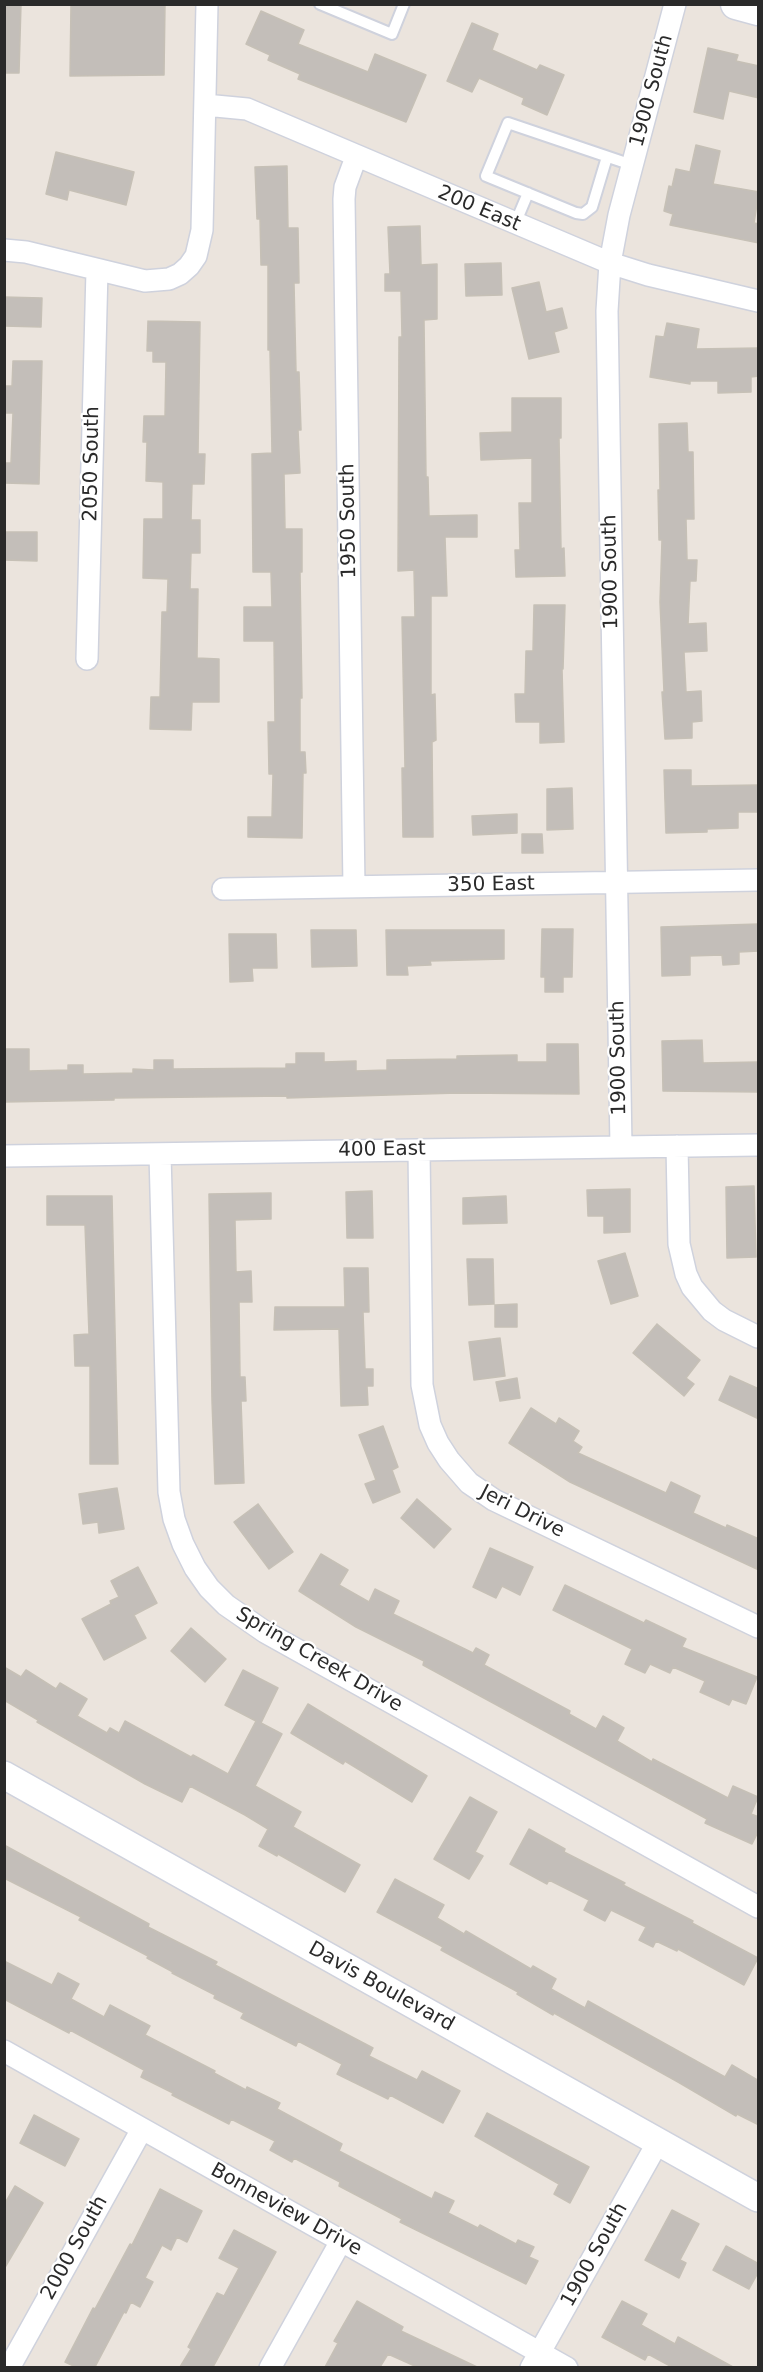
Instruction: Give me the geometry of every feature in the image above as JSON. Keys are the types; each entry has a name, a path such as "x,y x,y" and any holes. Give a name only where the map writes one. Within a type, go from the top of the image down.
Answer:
{"main road":[{"path":"736,4 759,10"}],"street":[{"path":"4,250 26,252 145,281 157,281 180,274 189,266 196,256 202,230 207,4"},
{"name":"1900 South","path":"621,1147 608,311 610,264 619,215 675,4"},
{"name":"200 East","path":"205,105 247,109 610,264 759,300"},
{"name":"1950 South","path":"354,887 344,199 345,187 356,157"},
{"name":"2050 South","path":"87,658 97,270"},
{"name":"350 East","path":"224,889 759,880"},
{"name":"400 East","path":"4,1156 759,1145"},
{"path":"677,1146 680,1244 686,1274 692,1287 712,1311 724,1320 759,1337"},
{"name":"Jeri Drive","path":"419,1150 422,1385 430,1425 449,1460 469,1483 494,1500 759,1627"},
{"name":"Spring Creek Drive","path":"160,1154 169,1492 174,1518 183,1544 195,1568 209,1588 232,1610 265,1632 759,1907"},
{"name":"Davis Boulevard","path":"4,1775 759,2198"},
{"name":"Bonneview Drive","path":"4,2051 341,2241 536,2360 567,2367"},
{"name":"2000 South","path":"9,2367 142,2129"},
{"name":"1900 South","path":"536,2360 658,2142"},
{"path":"270,2367 341,2241"}],"lane":[{"path":"320,4 392,34 404,4"},
{"path":"608,157 592,207 583,214 486,176 508,123 632,165"},
{"path":"515,224 528,193"}],"building":[{"path":"4,4 21,4 19,73 4,73"},
{"path":"71,4 165,4 164,75 70,76"},
{"path":"261,11 304,30 298,44 368,72 375,54 426,75 406,122 298,79 300,74 268,60 270,55 246,44"},
{"path":"472,23 498,34 492,50 537,70 540,65 564,75 547,115 522,104 524,98 479,78 472,92 447,81"},
{"path":"708,48 738,55 736,61 759,66 759,98 729,91 723,119 694,112"},
{"path":"696,145 720,151 713,184 759,192 754,223 759,224 759,243 670,225 673,214 664,211 669,186 672,187 676,169 690,172"},
{"path":"56,152 134,172 126,205 69,190 67,200 46,194"},
{"path":"287,166 288,228 298,228 299,283 294,283 296,372 299,372 301,430 298,430 300,473 284,474 285,529 302,529 300,752 305,752 306,773 303,773 302,838 248,837 248,817 272,817 273,774 269,774 268,722 275,722 274,641 244,641 244,607 272,607 271,572 253,572 252,454 272,453 270,350 268,350 268,265 261,265 260,219 257,219 255,167"},
{"path":"420,226 421,265 437,264 437,319 424,320 426,477 428,477 429,516 477,515 477,537 445,537 447,596 431,596 431,695 435,694 436,740 432,742 433,837 403,837 402,768 405,768 402,617 415,617 414,570 398,571 401,291 385,291 385,274 390,274 388,227"},
{"path":"501,263 502,295 466,296 465,264"},
{"path":"539,282 546,312 562,308 567,328 554,332 559,352 529,359 512,288"},
{"path":"4,297 42,298 41,327 4,326"},
{"path":"148,321 200,322 198,454 205,454 204,484 192,484 191,520 200,520 200,553 191,553 190,589 198,589 197,658 219,659 219,702 192,702 191,730 150,729 151,697 160,697 162,612 167,612 168,579 143,578 144,519 163,519 163,482 146,481 147,442 143,442 144,416 165,416 166,362 153,362 153,351 147,351"},
{"path":"667,323 699,329 696,349 759,348 759,376 751,377 751,392 718,393 718,381 690,381 690,384 650,377 656,336 664,337"},
{"path":"13,361 42,361 39,484 4,483 4,463 11,463 13,413 4,413 4,386 12,386"},
{"path":"512,398 561,398 561,438 559,438 561,549 564,548 565,576 516,577 515,550 520,550 519,503 532,503 532,458 481,460 480,433 512,432"},
{"path":"687,423 688,452 693,452 694,519 686,519 687,560 697,560 696,581 690,581 688,624 706,623 707,651 684,652 686,692 701,691 702,721 692,722 692,738 665,739 660,602 662,540 659,540 659,424"},
{"path":"4,532 37,532 37,561 4,560"},
{"path":"534,605 565,605 562,669 564,742 540,743 540,722 516,722 515,694 525,694 526,651 533,651"},
{"path":"664,770 691,770 691,786 759,785 759,812 738,812 738,828 707,829 707,832 666,833"},
{"path":"572,788 573,829 547,830 547,789"},
{"path":"517,814 517,833 473,835 472,816"},
{"path":"522,834 542,834 543,853 522,853"},
{"path":"759,924 759,951 739,952 739,964 723,965 722,955 690,956 690,975 662,976 661,927"},
{"path":"542,929 573,929 572,977 563,977 563,992 545,992 545,977 541,977"},
{"path":"311,930 356,930 357,966 312,967"},
{"path":"386,930 504,930 504,959 430,961 431,965 407,966 408,975 387,975"},
{"path":"229,934 276,934 277,968 252,968 253,981 230,982"},
{"path":"702,1040 703,1063 759,1062 759,1092 663,1091 662,1041"},
{"path":"547,1044 578,1044 579,1094 458,1093 287,1098 287,1096 114,1098 114,1100 4,1102 4,1049 29,1049 29,1071 68,1070 68,1065 83,1065 83,1074 133,1073 133,1069 154,1070 154,1060 173,1060 173,1069 286,1068 286,1064 296,1064 296,1053 324,1053 324,1062 356,1061 356,1071 387,1070 387,1060 457,1059 457,1056 517,1055 517,1062 547,1062"},
{"path":"754,1186 756,1257 727,1258 726,1187"},
{"path":"630,1189 630,1232 604,1233 604,1216 588,1216 587,1190"},
{"path":"372,1191 373,1238 347,1238 346,1192"},
{"path":"271,1193 271,1219 235,1220 236,1272 251,1271 252,1302 239,1302 240,1377 245,1377 246,1401 241,1401 244,1483 215,1484 209,1194"},
{"path":"47,1196 112,1196 118,1464 90,1464 90,1366 75,1366 74,1335 89,1334 85,1225 47,1225"},
{"path":"506,1196 507,1223 463,1224 463,1198"},
{"path":"625,1253 638,1296 611,1304 598,1261"},
{"path":"467,1259 493,1259 494,1304 469,1305"},
{"path":"344,1268 368,1268 369,1312 363,1312 365,1369 373,1369 373,1386 367,1386 368,1405 341,1406 339,1329 274,1330 275,1307 345,1307"},
{"path":"517,1304 517,1327 495,1327 495,1305"},
{"path":"657,1324 700,1360 686,1378 694,1384 684,1396 633,1353"},
{"path":"500,1338 505,1376 474,1380 469,1342"},
{"path":"730,1376 759,1389 759,1419 719,1400"},
{"path":"517,1378 520,1398 500,1401 496,1382"},
{"path":"531,1408 556,1424 559,1418 579,1431 573,1441 582,1447 578,1453 666,1493 671,1482 700,1496 693,1513 726,1528 727,1525 759,1539 759,1570 570,1482 509,1443"},
{"path":"383,1426 398,1467 392,1470 400,1492 373,1503 365,1484 376,1480 359,1435"},
{"path":"117,1488 124,1529 99,1533 98,1522 83,1524 79,1494"},
{"path":"417,1499 451,1529 434,1548 401,1518"},
{"path":"258,1504 293,1552 269,1569 234,1522"},
{"path":"490,1548 533,1567 520,1595 502,1586 496,1598 473,1587"},
{"path":"321,1554 348,1570 339,1585 369,1602 375,1589 399,1601 393,1614 473,1653 476,1648 489,1655 484,1665 570,1711 569,1714 596,1729 603,1716 624,1728 617,1741 652,1762 653,1759 728,1798 733,1786 758,1797 751,1814 759,1817 759,1830 752,1844 705,1823 707,1819 423,1665 424,1661 356,1627 299,1591"},
{"path":"138,1567 157,1603 134,1615 146,1638 104,1660 82,1619 111,1604 110,1601 119,1597 111,1581"},
{"path":"565,1585 644,1623 646,1620 686,1639 682,1647 757,1677 746,1704 732,1699 729,1705 700,1692 705,1681 673,1667 670,1673 650,1664 645,1673 625,1664 632,1649 553,1610"},
{"path":"191,1628 226,1659 205,1682 171,1651"},
{"path":"4,1667 21,1677 26,1670 56,1689 60,1683 87,1699 77,1716 107,1733 110,1728 119,1733 125,1721 191,1757 193,1755 228,1774 256,1721 225,1705 243,1670 278,1688 261,1723 282,1734 255,1786 301,1812 293,1827 360,1865 345,1892 278,1854 277,1856 259,1846 268,1829 245,1815 190,1786 182,1802 145,1784 37,1722 38,1720 4,1700"},
{"path":"308,1704 427,1776 412,1802 345,1761 343,1764 291,1733"},
{"path":"470,1797 497,1812 475,1852 483,1856 469,1879 434,1859"},
{"path":"529,1829 565,1849 564,1852 625,1883 623,1885 758,1958 744,1985 678,1949 677,1951 656,1941 653,1947 639,1940 646,1927 611,1910 605,1921 584,1910 589,1900 549,1880 547,1884 510,1864"},
{"path":"4,1845 149,1924 148,1927 217,1962 215,1965 373,2048 369,2056 417,2080 422,2071 460,2091 443,2123 390,2095 388,2099 337,2074 342,2064 298,2041 296,2046 241,2018 244,2013 214,1998 215,1995 79,1920 81,1917 4,1878"},
{"path":"395,1879 444,1905 437,1918 464,1934 466,1931 531,1969 533,1966 556,1979 551,1989 585,2008 588,2001 725,2077 732,2065 759,2081 759,2125 737,2114 736,2116 554,2013 553,2015 517,1994 518,1992 441,1950 443,1947 377,1912"},
{"path":"4,1961 52,1985 58,1973 79,1984 71,1999 104,2017 110,2005 150,2026 145,2035 215,2071 214,2073 246,2090 247,2087 280,2103 277,2109 342,2144 339,2151 432,2199 435,2192 454,2201 448,2213 478,2228 480,2225 516,2244 518,2240 534,2247 529,2257 538,2261 526,2284 400,2222 402,2219 339,2186 340,2182 294,2158 292,2162 270,2150 275,2141 231,2119 229,2124 172,2095 173,2093 141,2077 144,2070 70,2030 69,2033 4,1999"},
{"path":"487,2113 589,2167 570,2203 554,2194 559,2184 475,2136"},
{"path":"34,2115 79,2139 65,2166 20,2143"},
{"path":"15,2186 43,2203 4,2269 4,2205"},
{"path":"160,2189 202,2211 187,2242 177,2237 171,2250 162,2245 145,2278 153,2282 140,2307 131,2302 95,2367 76,2367 65,2362 93,2308 95,2309 130,2244 132,2245"},
{"path":"672,2210 699,2224 680,2260 686,2263 679,2278 645,2260"},
{"path":"234,2230 276,2252 213,2367 180,2367 217,2293 224,2296 239,2268 219,2258"},
{"path":"726,2246 759,2264 759,2271 749,2289 713,2270"},
{"path":"357,2301 403,2327 401,2331 477,2367 417,2367 388,2354 380,2367 325,2367 338,2343 334,2341"},
{"path":"622,2301 647,2314 641,2325 675,2344 678,2337 733,2367 672,2367 648,2354 645,2360 602,2337"}]}
